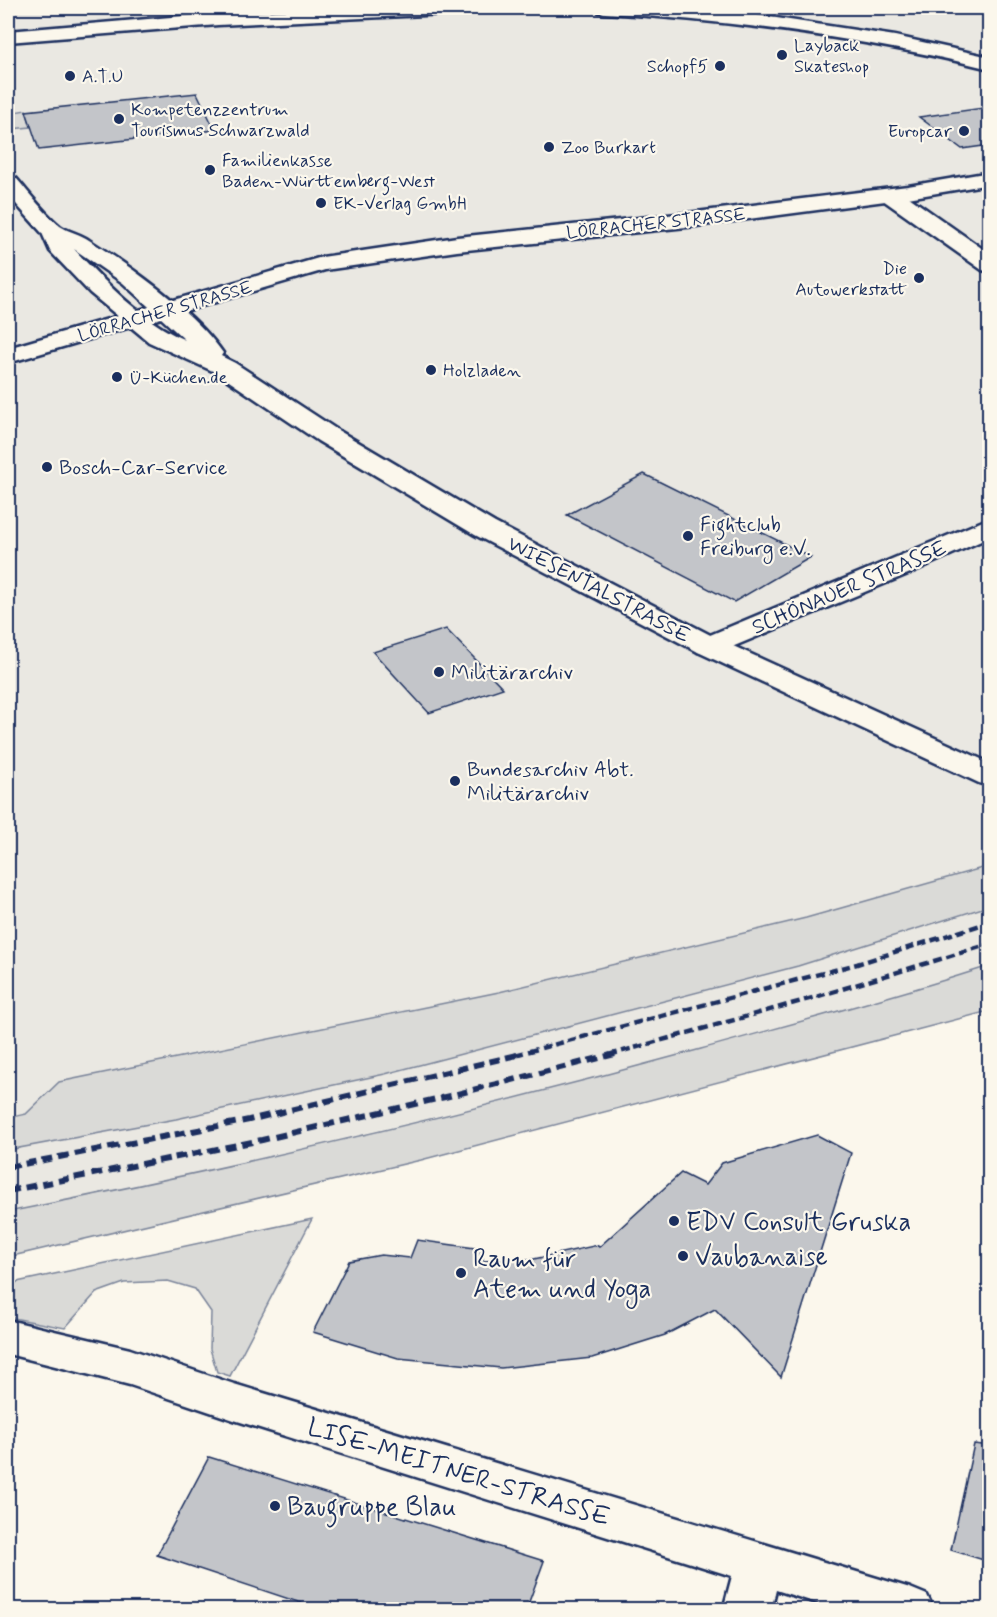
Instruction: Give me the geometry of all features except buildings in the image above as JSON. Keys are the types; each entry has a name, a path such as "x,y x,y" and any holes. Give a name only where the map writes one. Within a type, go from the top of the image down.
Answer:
{"street":[{"path":"8,37 229,19 468,8"},
{"path":"605,8 721,16 793,25 903,42 990,63"},
{"name":"LÖRRACHER STRASSE","path":"8,342 117,303 192,280 260,266 322,264 457,244 696,219 891,195 990,178"},
{"name":"WIESENTALSTRASSE","path":"8,183 53,231 78,242 149,293 226,368"},
{"path":"891,195 990,265"},
{"name":"WIESENTALSTRASSE","path":"53,231 58,246 99,288 158,337 226,368 327,435 485,529 709,646 990,776"},
{"name":"LÖRRACHER STRASSE","path":"8,356 168,311 322,264"},
{"name":"SCHÖNAUER STRASSE","path":"709,646 898,568 990,526"},
{"name":"LISE-MEITNER-STRASSE","path":"8,1337 130,1367 234,1402 910,1610"},
{"path":"747,1610 759,1564"}],"shaded area":[{"path":"8,8 989,8 989,866 806,918 499,992 60,1082 26,1114 8,1118"},
{"path":"26,110 31,127 11,129 8,113"},
{"path":"989,866 989,906 798,966 385,1074 176,1119 8,1150 8,1118 26,1114 59,1082 499,992 806,918"},
{"path":"989,906 989,966 921,989 585,1081 165,1181 8,1212 8,1150 176,1119 385,1074 798,966"},
{"path":"989,966 989,1011 421,1160 8,1257 8,1212 269,1157 529,1095 846,1009"},
{"path":"312,1219 230,1376 217,1372 210,1349 211,1312 195,1289 168,1281 124,1283 96,1293 65,1328 8,1317 8,1292 17,1282"}],"railway":[{"path":"515,1055 857,964 990,922"},
{"path":"609,1055 809,999 990,944"},
{"path":"8,1167 249,1120 521,1054"},
{"path":"8,1191 262,1140 615,1054"}],"place":[{"name":"Layback Skateshop","path":"782,55"},
{"name":"Schopf5","path":"720,66"},
{"name":"A.T.U","path":"70,76"},
{"name":"Kompetenzzentrum Tourismus Schwarzwald","path":"119,119"},
{"name":"Europcar","path":"964,131"},
{"name":"Zoo Burkart","path":"549,147"},
{"name":"Familienkasse Baden-Württemberg-West","path":"210,170"},
{"name":"EK-Verlag GmbH","path":"321,203"},
{"name":"Die Autowerkstatt","path":"919,278"},
{"name":"Holzladen","path":"431,370"},
{"name":"Ü-Küchen.de","path":"117,377"},
{"name":"Bosch-Car-Service","path":"47,467"},
{"name":"Fightclub Freiburg e.V.","path":"688,536"},
{"name":"Militärarchiv","path":"439,672"},
{"name":"Bundesarchiv Abt. Militärarchiv","path":"455,781"},
{"name":"EDV Consult Gruska","path":"674,1221"},
{"name":"Vaubanaise","path":"683,1256"},
{"name":"Raum für Atem und Yoga","path":"461,1273"},
{"name":"Baugruppe Blau","path":"275,1506"}]}
